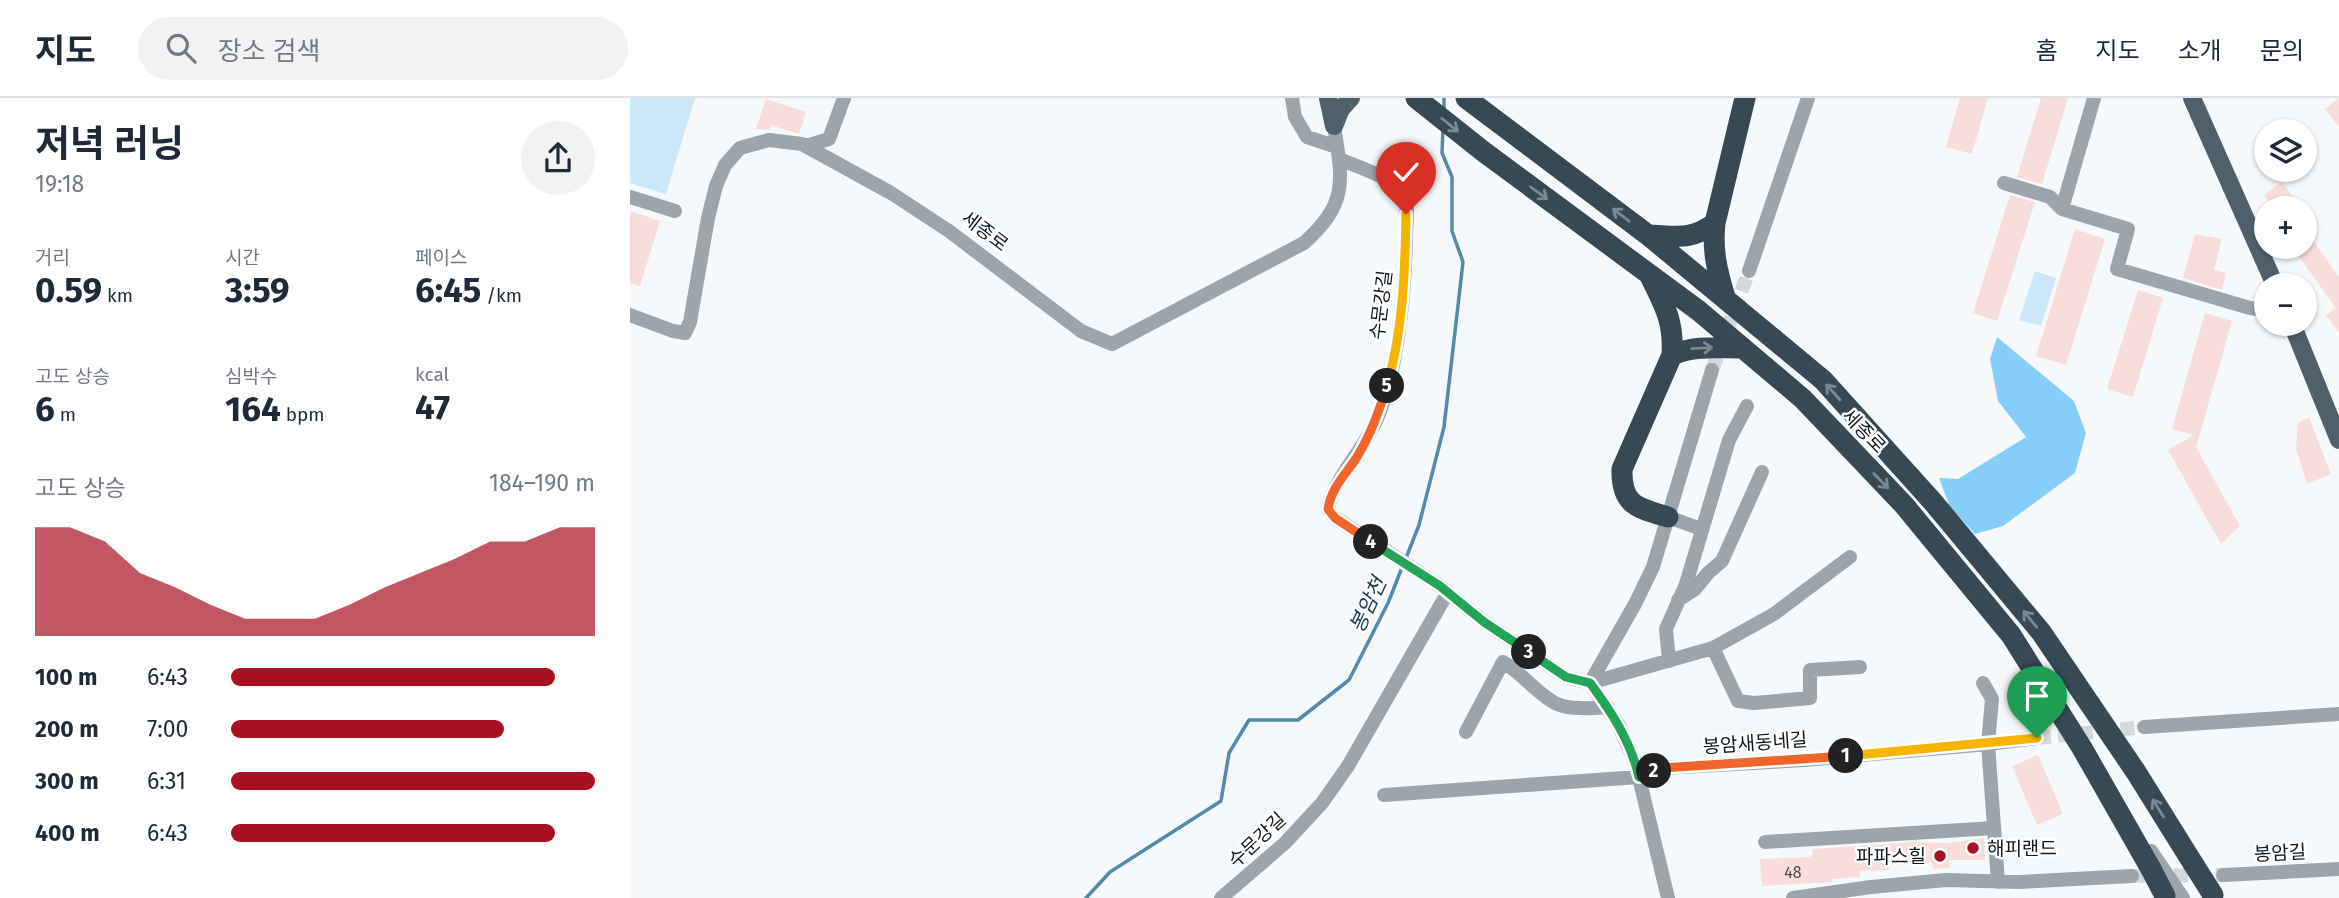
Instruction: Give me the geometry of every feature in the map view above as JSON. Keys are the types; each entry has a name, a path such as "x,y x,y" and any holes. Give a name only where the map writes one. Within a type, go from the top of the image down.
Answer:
{"highway":[{"name":"세종로","path":"1416,98 1484,152 1699,310 1802,399 1904,505 2011,635 2082,748 2142,873 2171,897"},
{"path":"1725,297 1714,262 1714,223 1745,98"},
{"name":"세종로","path":"1473,104 1648,235 1823,380 1933,502 2041,632 2136,772 2214,897"},
{"path":"1648,235 1700,234 1714,223"},
{"path":"1650,274 1671,319 1672,355 1622,469 1621,486 1628,499 1639,509 1668,517"},
{"path":"1672,355 1698,347 1742,348"}],"main road":[{"path":"1328,98 1334,126"},
{"path":"1334,126 1341,109 1351,98"},
{"path":"2192,98 2270,273"},
{"path":"2297,336 2339,440"}],"street":[{"path":"806,146 829,139 844,98"},
{"name":"수문강길","path":"1221,898 1285,843 1322,803 1348,766 1444,589 1335,518 1328,509 1330,494 1358,455 1377,419 1394,362 1405,277 1406,214 1404,194 1393,183 1307,137 1295,117 1292,98"},
{"path":"1749,271 1808,98"},
{"path":"2062,209 2094,98"},
{"name":"세종로","path":"630,315 685,333 690,322 716,186 725,166 740,148 769,140 806,146 891,193 949,231 1081,331 1112,344 1304,243 1321,227 1333,212 1340,188 1334,126"},
{"path":"2004,183 2050,197 2062,209 2128,229 2117,269 2254,308"},
{"path":"630,197 675,211"},
{"path":"1590,683 1635,604 1653,566 1712,370"},
{"path":"1669,661 1665,629 1686,584 1729,440 1747,406"},
{"path":"1677,600 1695,589 1722,561 1762,472"},
{"path":"1668,517 1701,529"},
{"path":"1444,589 1484,622 1566,677 1590,683 1713,648 1774,614 1850,557"},
{"name":"봉암새동네길","path":"1713,648 1738,701 1810,698 1810,670 1860,667"},
{"path":"1466,733 1503,663 1514,668 1557,704 1608,708"},
{"path":"1590,683 1608,708 1635,761 1668,898"},
{"path":"1983,683 1992,699 1988,744 1997,882"},
{"path":"2144,727 2339,714"},
{"name":"봉암새동네길","path":"1384,795 1639,777 1662,768 1805,760 2037,738"},
{"path":"2082,748 2171,897"},
{"path":"1765,842 1994,828"},
{"name":"봉암길","path":"2223,875 2339,869"},
{"path":"1793,898 1872,892 1946,880 1997,882 2142,873"}],"shaded area":[{"path":"630,98 695,98 666,194 630,183"},
{"path":"2035,271 2056,278 2041,326 2019,320"},
{"path":"1997,337 2074,401 2086,433 2075,473 2003,526 1975,534 1950,507 1939,478 1958,479 2026,437 1998,401 1990,359"}],"building":[{"path":"1960,98 1988,98 1972,154 1946,147"},
{"path":"2041,98 2068,98 2042,184 2017,177"},
{"path":"2339,98 2339,127 2325,109"},
{"path":"766,99 806,112 799,134 771,125 769,130 756,129"},
{"path":"2282,182 2292,196 2265,196"},
{"path":"2010,195 2035,202 1997,321 1973,313"},
{"path":"630,211 660,221 640,286 630,283"},
{"path":"2075,229 2105,239 2066,365 2036,356"},
{"path":"2195,234 2222,239 2214,270 2226,273 2222,290 2183,278"},
{"path":"2317,246 2339,277 2339,333 2326,315 2336,308 2317,282 2317,273 2311,273 2301,259 2317,259"},
{"path":"2138,290 2163,298 2133,397 2107,389"},
{"path":"2205,313 2232,321 2196,447 2240,526 2221,544 2168,450 2194,435 2172,429"},
{"path":"2309,417 2331,474 2307,484 2296,449 2298,423"},
{"path":"2038,755 2063,814 2037,825 2012,766"},
{"path":"1984,838 1985,860 1949,860 1950,868 1933,869 1932,862 1889,865 1889,870 1860,871 1860,877 1832,879 1832,882 1762,886 1760,859 1810,857 1813,854 1812,849 1918,842 1948,843"}],"waterway":[{"name":"봉암천","path":"1444,98 1444,110"},
{"name":"봉암천","path":"1406,558 1419,525 1444,427 1463,262 1452,231 1452,177 1442,153 1443,128"},
{"name":"봉암천","path":"1086,898 1110,872 1221,801 1229,753 1249,720 1298,720 1349,680 1388,603 1403,565"}],"tunnel":[{"path":"1712,370 1749,271"},
{"path":"2037,738 2144,727"},
{"path":"2132,876 2223,875"}],"place":[{"name":"해피랜드","path":"1973,848"},
{"name":"파파스힐","path":"1940,856"}],"route":[{"path":"1406,214 1405,277 1394,362 1377,419 1358,455 1330,494 1328,509 1335,518 1440,586 1484,622 1566,677 1590,683 1618,724 1635,761 1639,777 1662,768 1805,760 2037,738"}]}
